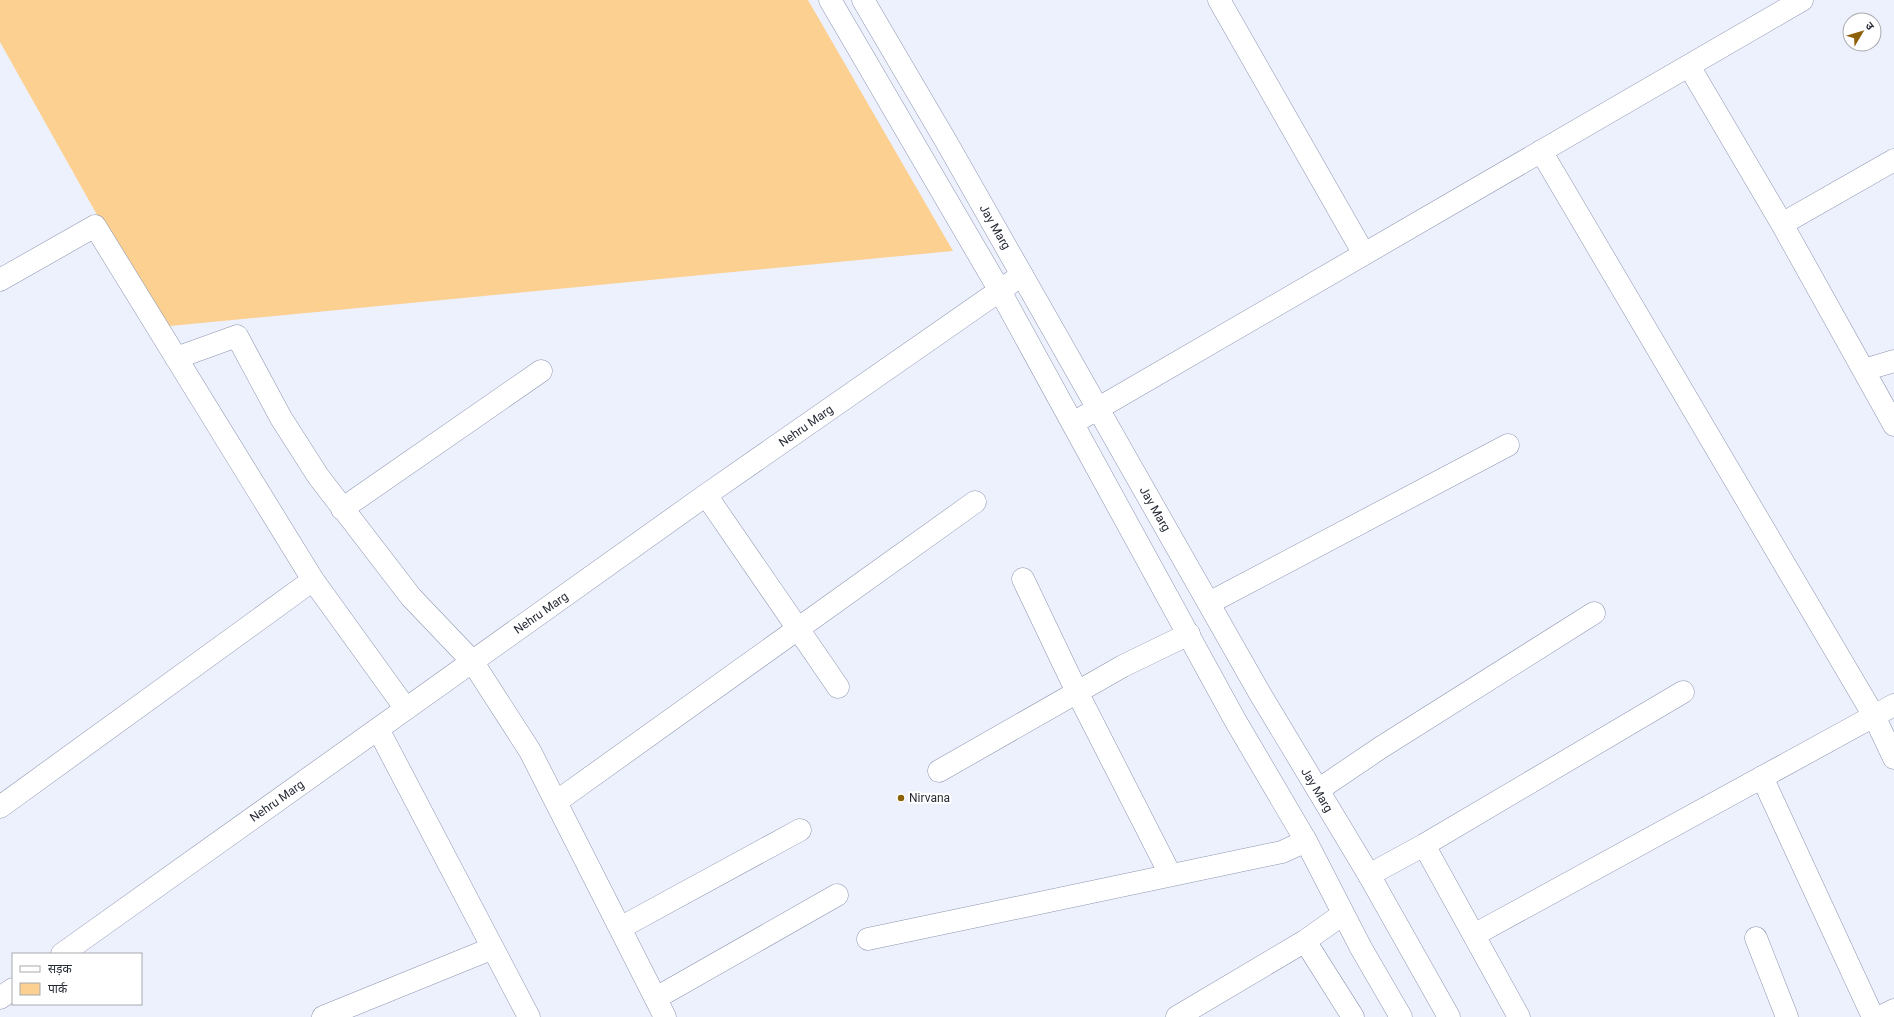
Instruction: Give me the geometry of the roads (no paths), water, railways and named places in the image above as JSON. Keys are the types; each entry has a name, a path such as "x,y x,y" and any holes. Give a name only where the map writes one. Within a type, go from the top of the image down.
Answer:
{"street":[{"path":"830,0 1000,291 1235,720 1306,841 1361,948 1401,1017"},
{"name":"Jay Marg","path":"863,0 1022,275 1259,692 1369,876 1449,1017"},
{"path":"1073,423 1802,0"},
{"path":"1223,1 1364,254"},
{"path":"1689,66 1782,224 1894,425"},
{"path":"1541,151 1874,716 1894,758"},
{"path":"1782,224 1894,160"},
{"path":"0,280 95,226 313,580 406,709"},
{"name":"Nehru Marg","path":"63,953 706,495 1022,275"},
{"path":"176,358 238,336 281,418 318,476 411,597 472,662 530,751 661,1008 837,895"},
{"path":"1864,370 1894,361"},
{"path":"342,509 541,371"},
{"path":"1209,603 1508,445"},
{"path":"706,495 838,687"},
{"path":"556,802 975,502"},
{"path":"1023,579 1077,692 1170,874"},
{"path":"0,807 313,580"},
{"path":"1318,790 1380,748 1594,613"},
{"path":"939,771 1123,666 1189,634"},
{"path":"1369,876 1683,692"},
{"path":"1474,935 1894,705"},
{"path":"378,729 529,1017"},
{"path":"1762,777 1873,1017"},
{"path":"620,928 800,830"},
{"path":"868,939 1170,874 1282,852 1306,841"},
{"path":"1424,845 1519,1017"},
{"path":"1176,1017 1305,941 1343,914"},
{"path":"1756,938 1787,1017"},
{"path":"1305,941 1353,1017"},
{"path":"323,1017 493,948"},
{"path":"0,998 12,990"},
{"path":"1880,1017 1894,1010"}],"place":[{"name":"Nirvana","path":"901,798"}]}
